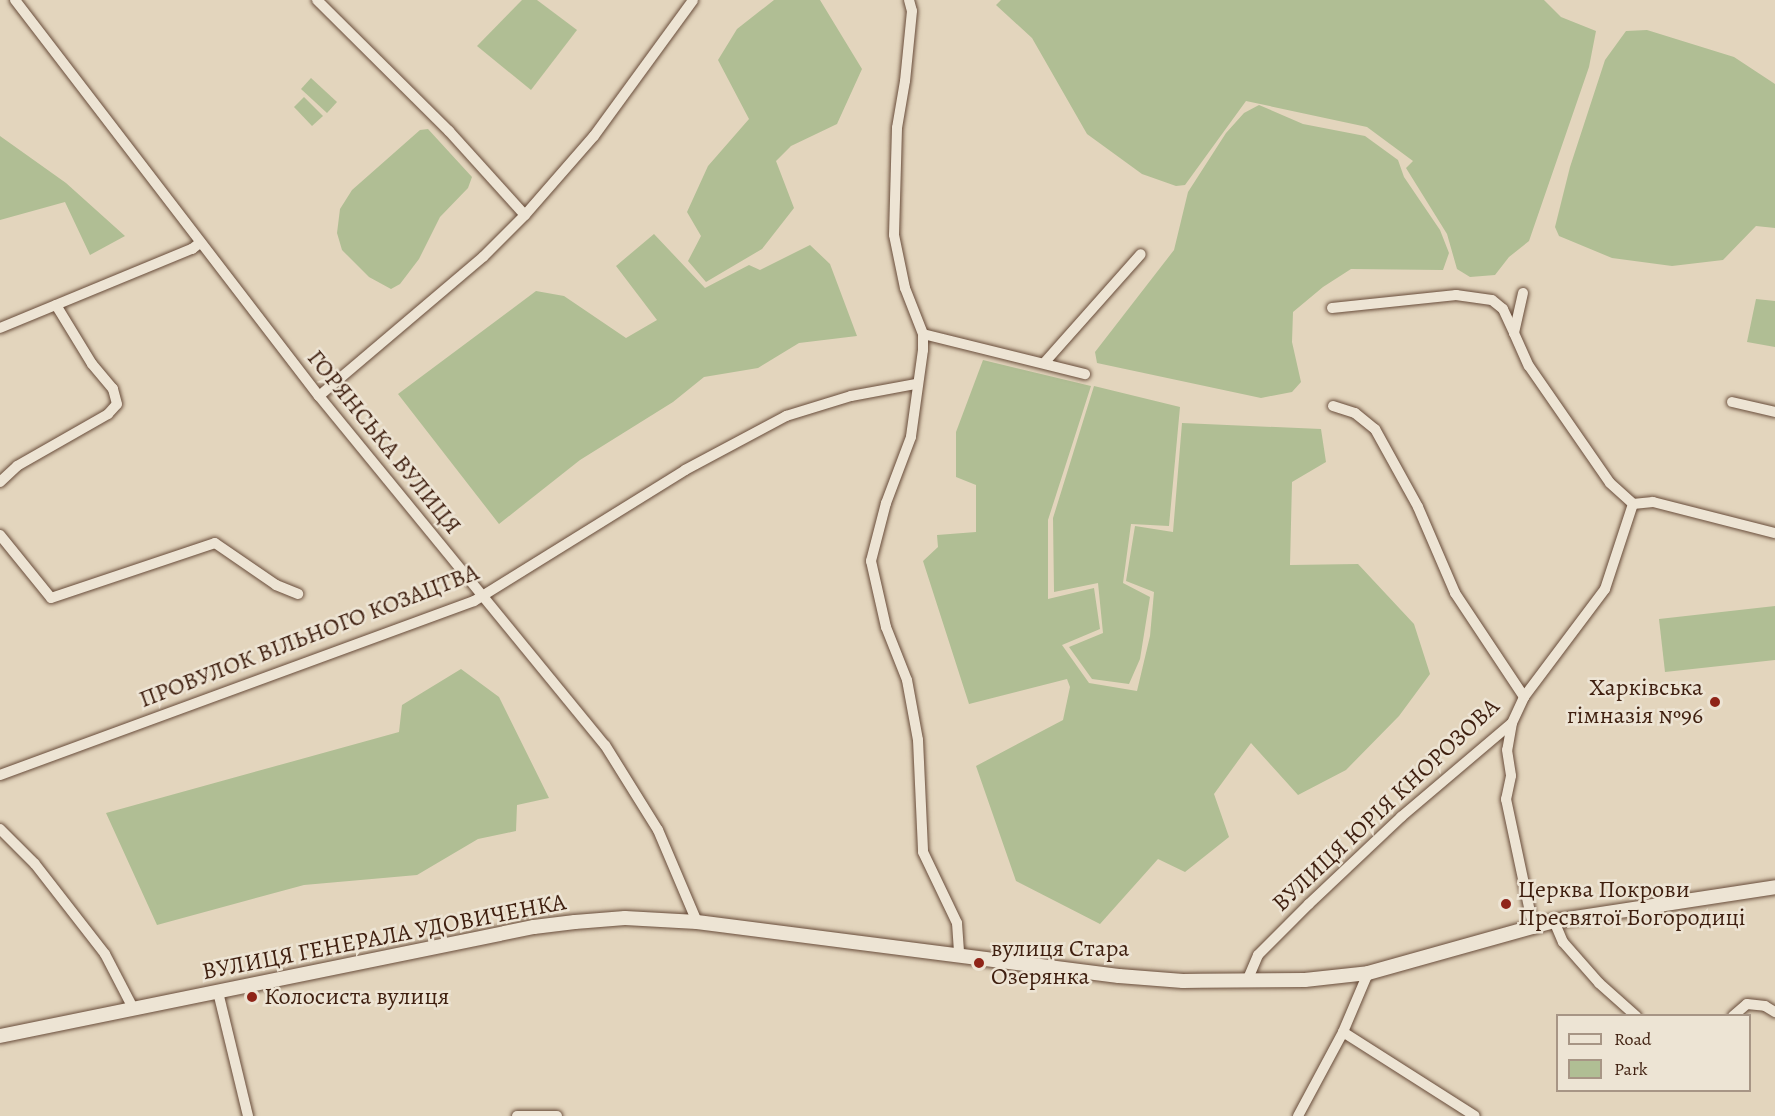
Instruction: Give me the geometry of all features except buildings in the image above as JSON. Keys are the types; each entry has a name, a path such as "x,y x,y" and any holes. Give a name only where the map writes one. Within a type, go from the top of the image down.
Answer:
{"main road":[{"name":"ВУЛИЦЯ ГЕНЕРАЛА УДОВИЧЕНКА","path":"0,1036 534,927 625,918 697,922 1119,976 1247,981 1368,972 1554,921 1775,887"}],"street":[{"name":"ГОРЯНСЬКА ВУЛИЦЯ","path":"15,0 319,396 604,745 658,830 697,922"},
{"path":"317,0 441,122 525,215"},
{"path":"319,396 483,257 525,215 594,136 649,66 693,0"},
{"path":"909,0 912,11 907,69 897,128 894,235 905,288 923,334 915,384 911,437 886,503 871,561 886,627 909,690 918,740 923,852 957,923 959,954"},
{"path":"0,328 192,249 201,242"},
{"path":"1045,362 1141,254"},
{"path":"1514,333 1523,293"},
{"path":"1332,308 1456,295 1492,300 1503,309 1529,366 1604,474 1633,504 1653,502 1775,533"},
{"path":"0,482 17,466 108,414 117,404 113,389 56,305"},
{"path":"923,334 1045,362 1085,374"},
{"name":"ПРОВУЛОК ВІЛЬНОГО КОЗАЦТВА","path":"0,775 481,597 686,470 786,416 851,396 915,384"},
{"path":"1732,402 1775,412"},
{"path":"1333,406 1355,413 1375,429 1418,507 1455,593 1524,697"},
{"name":"ВУЛИЦЯ ЮРІЯ КНОРОЗОВА","path":"1247,981 1258,955 1309,904 1409,809 1512,723 1524,697 1605,589 1633,504"},
{"path":"0,535 51,598 215,543 276,585 297,594"},
{"path":"1512,723 1508,750 1511,776 1506,799 1533,926"},
{"path":"0,829 35,864 105,954 133,1008"},
{"path":"1554,921 1563,942 1599,983 1634,1014"},
{"path":"1298,1116 1343,1032 1368,972"},
{"path":"219,992 248,1116"},
{"path":"1734,1014 1739,1007 1747,1004 1765,1006 1775,1012"},
{"path":"1343,1032 1475,1116"},
{"path":"517,1116 557,1116"}],"green space":[{"path":"522,0 537,0 577,30 531,90 477,46"},
{"path":"774,0 820,0 862,69 837,124 791,146 776,161 794,208 762,249 706,282 688,261 701,236 687,212 708,166 749,119 718,60 737,29"},
{"path":"1001,0 1544,0 1561,17 1596,31 1589,67 1529,241 1509,257 1495,275 1470,277 1457,269 1447,234 1406,168 1413,161 1367,127 1246,101 1185,185 1176,186 1142,174 1087,134 1032,38 996,5"},
{"path":"1647,30 1734,57 1775,84 1775,228 1756,226 1723,260 1672,266 1612,258 1559,236 1555,227 1570,167 1605,60 1626,31"},
{"path":"311,78 337,102 327,113 301,89"},
{"path":"304,97 323,116 312,126 294,107"},
{"path":"1259,105 1303,124 1365,136 1398,160 1404,177 1440,230 1449,253 1443,270 1351,269 1323,287 1293,312 1292,342 1301,382 1292,392 1261,398 1097,363 1095,352 1174,250 1188,192 1226,133 1244,113"},
{"path":"428,129 472,177 468,188 440,217 419,259 400,284 391,289 369,277 342,250 337,233 340,209 352,190 420,130"},
{"path":"0,136 66,183 125,236 90,255 65,202 0,220"},
{"path":"654,234 705,288 749,265 760,270 810,245 830,264 857,336 799,343 758,368 704,377 673,402 580,460 499,524 398,394 536,291 564,296 626,338 657,320 616,266"},
{"path":"1756,299 1775,301 1775,347 1747,342"},
{"path":"983,360 1091,386 1048,520 1048,599 1094,588 1100,629 1062,645 1089,683 1137,691 1150,636 1154,592 1126,581 1135,526 1173,532 1182,423 1321,429 1326,462 1292,482 1290,565 1358,564 1414,624 1430,674 1399,716 1346,770 1298,795 1251,743 1214,794 1229,837 1185,872 1158,859 1100,924 1016,881 976,766 1063,720 1070,687 1067,679 969,704 923,561 938,547 937,535 976,532 976,485 956,477 956,432"},
{"path":"1094,386 1180,407 1169,526 1131,524 1123,583 1150,597 1140,659 1129,684 1092,679 1069,647 1103,633 1098,583 1054,592 1053,518"},
{"path":"1775,606 1775,660 1665,672 1659,619"},
{"path":"461,669 499,697 549,798 517,805 516,831 478,839 417,875 304,885 157,925 106,813 399,732 402,705"}],"place":[{"name":"Харківська гімназія №96","path":"1715,702"},
{"name":"Церква Покрови Пресвятої Богородиці","path":"1506,904"},
{"name":"вулиця Стара Озерянка","path":"979,963"},
{"name":"Колосиста вулиця","path":"252,997"}]}
